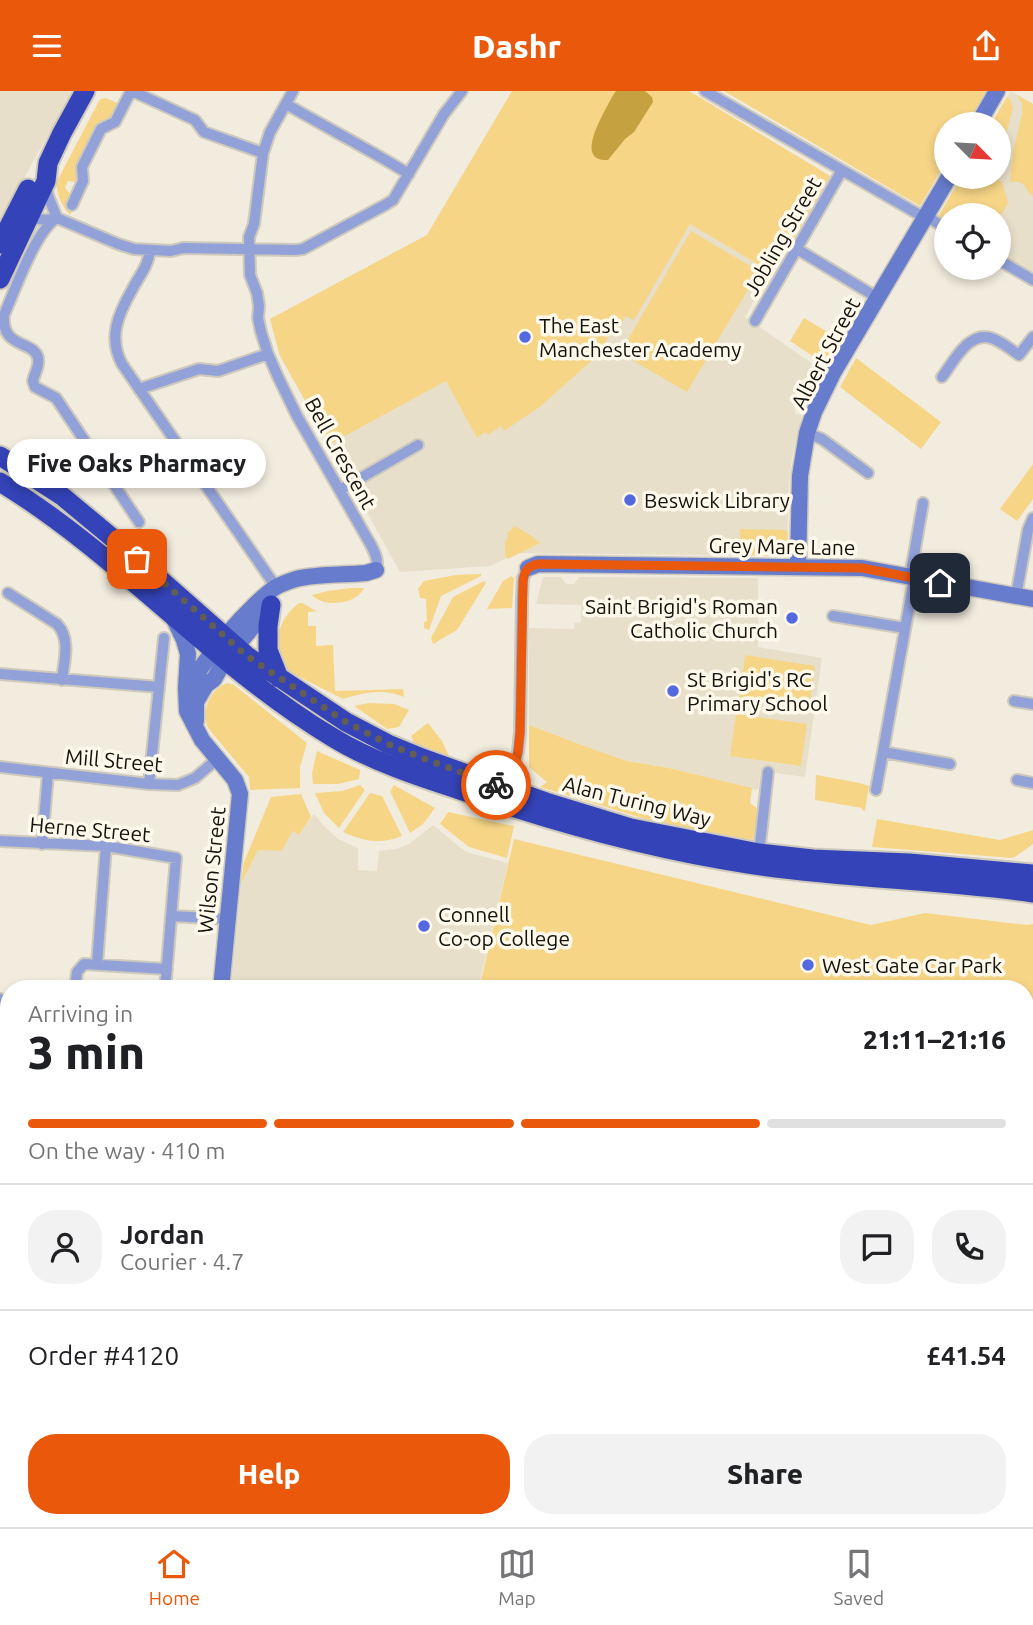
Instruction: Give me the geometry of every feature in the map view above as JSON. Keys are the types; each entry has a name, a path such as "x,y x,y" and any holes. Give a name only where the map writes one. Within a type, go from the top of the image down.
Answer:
{"highway":[{"path":"0,279 29,218 62,134 85,91"},
{"path":"0,244 36,174 47,172"},
{"name":"Alan Turing Way","path":"0,456 62,496 121,545 291,711 364,755 508,806 648,845 746,864 808,872 957,883 1033,893"},
{"path":"0,471 51,507 59,523"},
{"name":"Alan Turing Way","path":"0,482 19,493 97,552 173,616 225,649 279,678 346,722 388,744 447,768 631,828 759,852 813,859 909,863 1033,874"},
{"path":"274,596 268,626 268,650 279,678"},
{"path":"968,868 1033,880"}],"street":[{"path":"72,205 83,181 82,167 101,129 115,122 132,91 195,120 204,132 263,153"},
{"name":"Bell Crescent","path":"293,91 270,132 263,153 254,224 249,237 250,275 257,293 258,318 268,354 298,416 371,545 377,558 376,570"},
{"path":"29,218 57,218 134,249 296,250 309,247 393,200 444,114 462,91"},
{"path":"705,91 934,222"},
{"path":"985,112 997,91"},
{"path":"286,104 409,174"},
{"name":"Jobling Street","path":"755,321 842,170"},
{"path":"47,172 48,196 57,218"},
{"name":"Albert Street","path":"798,567 800,475 807,433 814,412 828,383 942,189"},
{"path":"57,218 47,225 38,239 4,321 8,335 37,355 39,360 33,381 35,387 56,398 139,522"},
{"path":"797,249 878,298"},
{"path":"150,250 146,268 132,289 114,333 116,354 274,596"},
{"path":"1011,267 1033,280"},
{"path":"942,377 974,339 989,337 1019,355 1033,337"},
{"path":"139,389 199,369 218,371 268,354"},
{"path":"807,433 822,439 868,473"},
{"path":"340,490 418,445"},
{"path":"876,790 905,628 923,503"},
{"path":"1016,596 1032,523"},
{"name":"Grey Mare Lane","path":"528,568 538,564 862,568 1033,599"},
{"path":"508,789 518,752 520,732 522,590 523,578 528,568"},
{"path":"187,711 191,685 274,596 302,578 376,570"},
{"path":"8,593 62,629 66,641 62,680"},
{"name":"Wilson Street","path":"173,616 188,654 187,711 201,740 235,780 240,794 222,980"},
{"path":"833,616 905,628"},
{"path":"149,784 164,638"},
{"path":"195,728 197,702 206,685 214,679 225,649"},
{"path":"0,674 159,687"},
{"path":"1014,701 1033,704"},
{"path":"883,752 950,764"},
{"name":"Mill Street","path":"0,768 178,785 203,773 217,759"},
{"path":"759,852 768,772"},
{"path":"42,844 48,773"},
{"path":"1017,780 1033,783"},
{"name":"Herne Street","path":"0,841 106,846 176,858 172,916"},
{"path":"97,964 106,846"},
{"path":"166,980 172,916 228,919"},
{"path":"76,980 77,972 84,964 167,969"}],"shaded area":[{"path":"0,91 72,91 0,222"},
{"name":"The East Manchester Academy","path":"512,91 689,91 830,176 794,238 788,235 745,317 823,371 808,399 794,402 795,414 802,415 789,482 787,551 782,556 518,553 490,566 400,572 280,356 270,319 427,235"},
{"path":"512,91 689,91 830,176 794,238 786,234 766,269 690,224 634,320 626,316 598,355 541,406 504,431 501,426 488,435 485,432 477,438 446,381 330,444 280,356 270,319 427,235"},
{"path":"616,91 645,91 652,97 653,102 634,132 608,160 598,158 593,153 592,144 594,134"},
{"path":"724,91 987,91 974,112 934,112 934,182 920,206"},
{"path":"1011,91 1033,104 1033,273 1011,260 1011,203 946,203 954,189 1012,189 1012,112 998,112"},
{"path":"1017,95 1033,104 1033,196 1022,183 1012,182 1013,151 1022,104"},
{"path":"1007,97 1010,99 1012,112 998,112"},
{"path":"106,98 119,104 111,119 102,122 98,127 76,169 77,180 68,181 65,188 71,195 67,207 73,210 70,215 60,201 56,183 99,101"},
{"path":"954,189 1004,189 1008,203 946,203"},
{"path":"691,231 759,271 687,392 620,353"},
{"path":"804,318 841,340 826,365 790,341"},
{"path":"856,358 941,422 921,449 840,387"},
{"path":"1033,464 1033,499 1017,521 1000,509"},
{"path":"515,526 540,543 508,559 505,555 507,533"},
{"path":"740,529 785,530 788,533 787,551 782,556 739,555"},
{"path":"481,574 441,596 429,630 424,628 424,622 427,621 426,599 420,598 418,589 424,581"},
{"path":"511,576 514,578 512,608 487,609 503,581"},
{"name":"St Brigid's RC Primary School","path":"543,577 561,577 566,584 574,584 579,577 758,578 758,647 822,658 805,777 761,771 758,790 669,768 627,761 529,725 529,628 574,629 574,623 581,622 581,605 536,604"},
{"path":"484,581 486,583 457,630 433,644 431,638 453,597"},
{"path":"364,588 354,598 340,603 324,602 312,595 328,591"},
{"path":"299,603 318,611 308,612 308,626 316,626 316,646 333,645 335,691 403,689 404,697 381,692 343,699 288,671 279,653 278,635 285,617"},
{"path":"745,655 815,666 809,708 739,698"},
{"path":"227,683 234,685 307,743 300,767 300,788 250,790 249,777 208,728 206,721 206,708 211,696"},
{"path":"369,703 394,704 409,710 399,727 387,729 354,706"},
{"path":"736,714 807,724 801,766 730,756"},
{"path":"428,723 442,741 449,756 414,743 411,736"},
{"path":"529,725 627,761 752,788 750,803 758,809 753,840 655,822 540,787 547,782 529,767"},
{"path":"317,751 360,770 359,779 338,784 313,784 312,773"},
{"path":"816,775 869,786 865,811 862,808 815,800"},
{"path":"360,785 365,790 339,828 324,813 315,793 342,791"},
{"path":"394,785 435,808 423,824 410,833 390,791"},
{"path":"370,793 382,796 402,836 372,841 343,832"},
{"path":"301,794 311,817 299,835 293,831 281,851 258,850 241,884 244,862 271,797"},
{"path":"448,812 514,826 507,858 469,847 440,824"},
{"path":"314,814 338,839 358,848 358,870 377,871 379,851 409,844 433,825 466,852 508,863 480,980 231,980 241,884 258,850 293,831 299,835"},
{"path":"877,819 1000,840 1033,830 1033,844 1012,858 872,847"},
{"path":"514,839 871,925 925,913 1033,924 1033,980 481,980"}],"way so far":[{"path":"137,559 247,656 346,722 388,744 496,785"}],"place":[{"name":"The East Manchester Academy","path":"525,337"},
{"name":"Beswick Library","path":"630,500"},
{"name":"Five Oaks Pharmacy","path":"137,559"},
{"name":"Saint Brigid's Roman Catholic Church","path":"792,618"},
{"name":"St Brigid's RC Primary School","path":"673,691"},
{"name":"Connell Co-op College","path":"424,926"},
{"name":"West Gate Car Park","path":"808,965"}],"route":[{"path":"496,785 508,789 518,752 523,578 528,568 533,565 862,568 940,583"}]}
